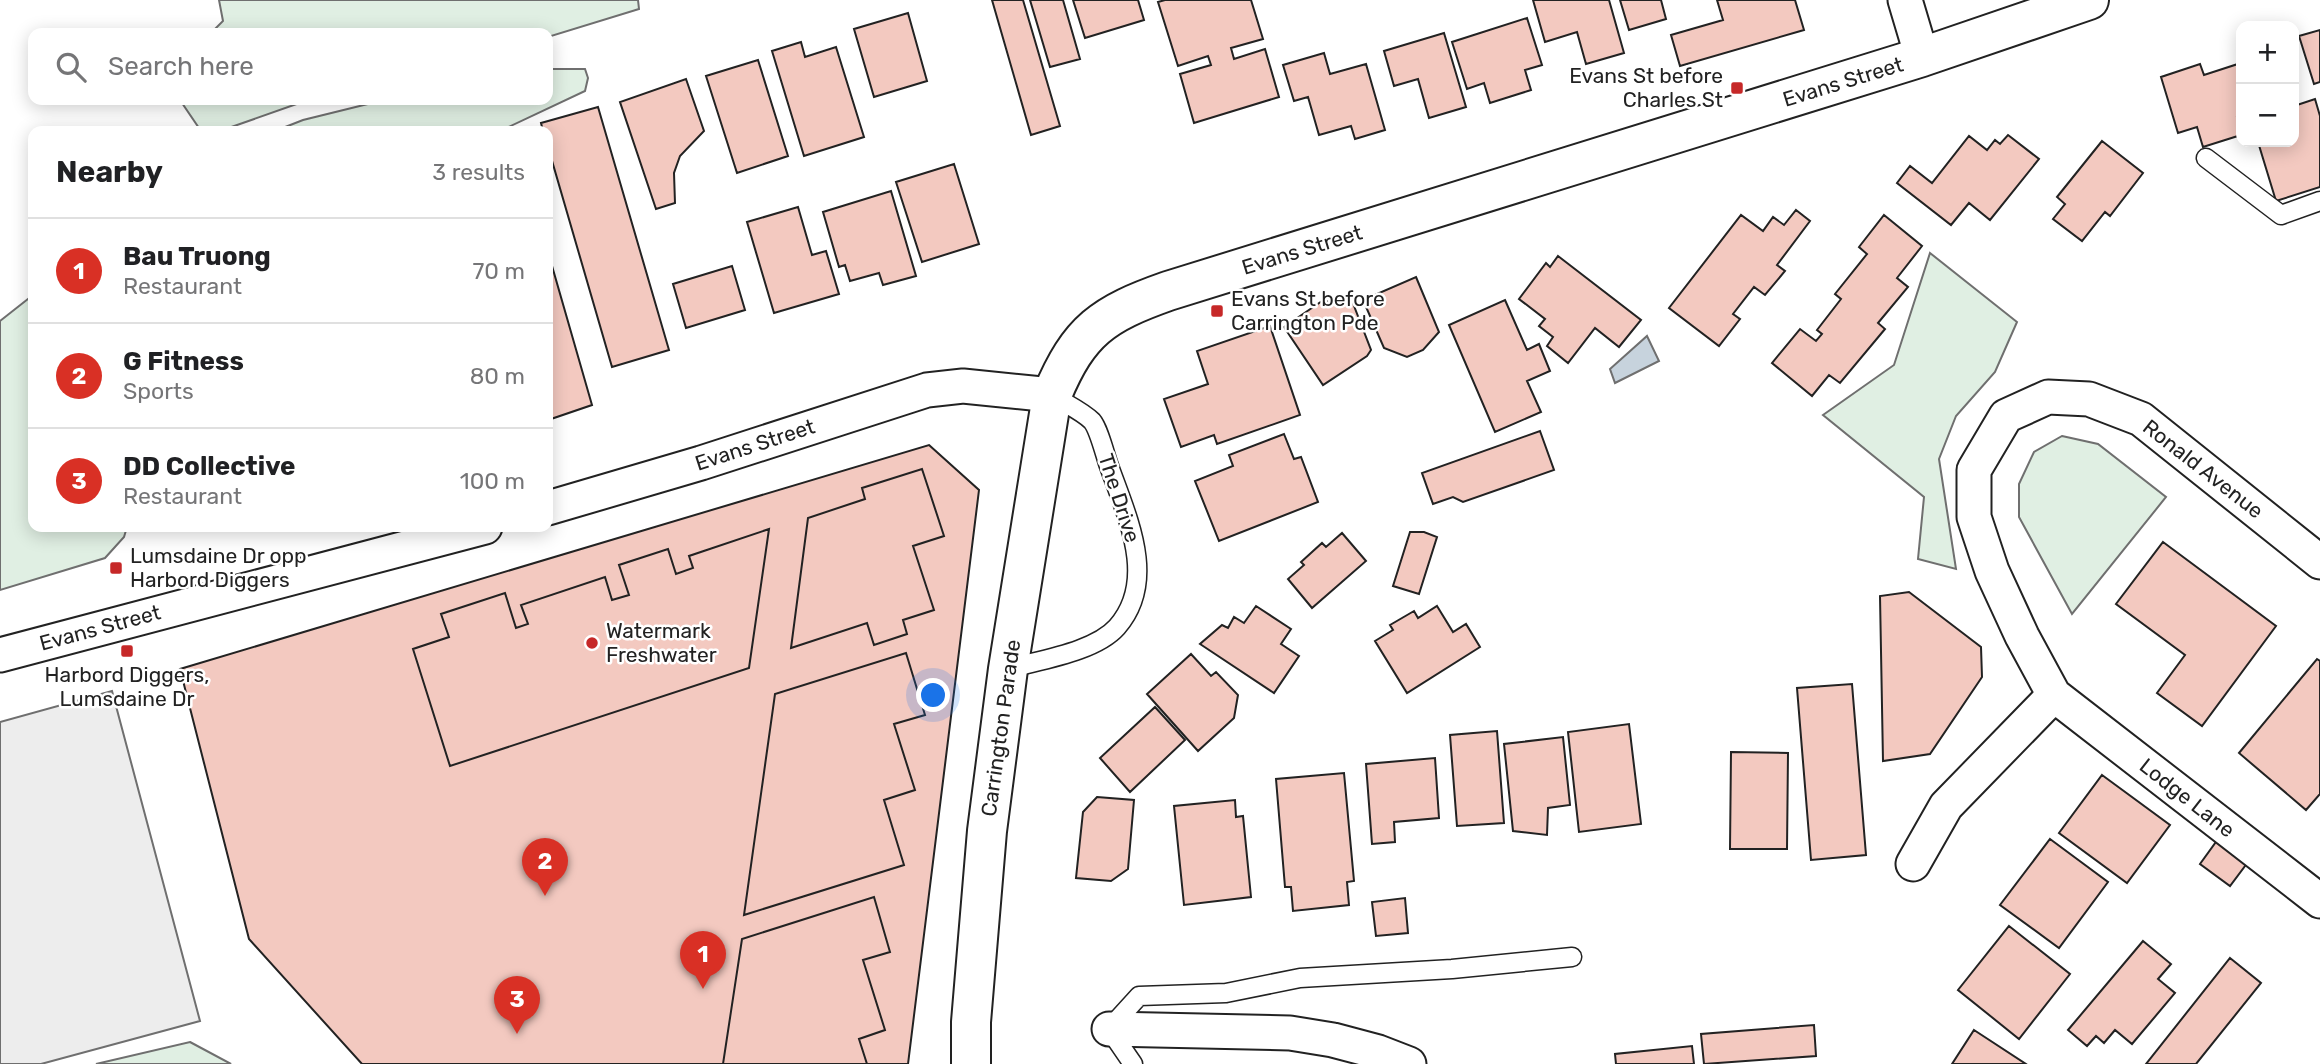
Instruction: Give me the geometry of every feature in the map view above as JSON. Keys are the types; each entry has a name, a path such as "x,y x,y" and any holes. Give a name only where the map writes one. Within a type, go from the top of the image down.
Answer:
{"street":[{"path":"1905,0 1922,57"},
{"name":"Evans Street","path":"553,507 701,463 927,390 963,386 1052,395 1065,363 1084,337 1109,316 1137,302 1922,57 2089,0"},
{"name":"Carrington Parade","path":"971,1064 971,1023 988,831 1008,669 1052,395"},
{"name":"Ronald Avenue","path":"2054,695 2022,636 1992,571 1974,517 1974,470 2006,416 2048,397 2089,399 2141,419 2320,562"},
{"name":"Evans Street","path":"0,655 466,532"},
{"path":"1913,864 1946,806 2054,695"},
{"name":"Lodge Lane","path":"2054,695 2320,901"},
{"path":"1109,1029 1290,1033 1333,1040 1378,1052 1409,1064"}],"lane":[{"path":"2206,158 2281,215 2320,201"},
{"name":"The Drive","path":"1008,669 1083,648 1101,639 1115,629 1136,595 1138,577 1130,524 1093,422 1052,395"},
{"path":"1133,1064 1109,1029 1139,996 1226,993 1300,978 1452,969 1573,957"}],"green space":[{"path":"219,0 638,0 639,9 553,35 553,28 216,28 223,21"},
{"path":"553,69 585,69 588,78 585,91 511,126 288,126 364,105 553,105"},
{"path":"183,105 294,105 234,126 198,126"},
{"path":"1930,253 2017,322 1995,372 1956,416 1939,459 1956,569 1918,559 1924,497 1823,415 1894,365"},
{"path":"28,299 28,532 126,532 105,558 0,590 0,321"},
{"path":"2062,436 2098,444 2166,497 2072,614 2019,517 2019,484 2034,452"},
{"path":"190,1042 231,1064 96,1064"}],"shaded area":[{"path":"1647,336 1659,361 1615,383 1610,369"},
{"path":"112,691 200,1021 41,1064 0,1064 0,722"}],"building":[{"path":"992,0 1023,0 1060,126 1031,135"},
{"path":"1030,0 1063,0 1080,59 1050,67"},
{"path":"1073,0 1138,0 1144,20 1085,38"},
{"path":"1251,0 1263,39 1231,48 1234,59 1265,49 1279,97 1194,123 1180,74 1211,65 1208,56 1178,66 1158,2"},
{"path":"1533,0 1609,0 1624,53 1586,64 1577,32 1545,42"},
{"path":"1620,0 1661,0 1666,19 1629,30"},
{"path":"1717,0 1795,0 1804,30 1680,66 1671,35 1723,20"},
{"path":"908,13 927,81 874,97 854,29"},
{"path":"1527,18 1542,65 1525,70 1531,90 1490,103 1484,83 1467,89 1452,42"},
{"path":"2320,30 2320,82 2314,84 2299,36"},
{"path":"1444,33 1466,107 1429,118 1418,79 1394,86 1384,51"},
{"path":"801,42 805,57 836,47 864,137 804,156 772,51"},
{"path":"1324,53 1330,74 1366,64 1385,130 1355,139 1351,126 1319,135 1308,97 1294,101 1283,65"},
{"path":"758,60 788,156 737,173 706,76"},
{"path":"2200,64 2204,75 2236,65 2236,137 2203,147 2197,127 2178,133 2161,77"},
{"path":"686,79 704,131 680,156 674,173 675,203 656,209 620,102"},
{"path":"2315,99 2320,116 2320,187 2276,201 2260,147 2299,147 2299,104"},
{"path":"598,107 669,350 612,367 553,164 553,126 542,126 541,123"},
{"path":"2008,135 2039,159 1990,220 1969,203 1951,225 1897,183 1910,166 1932,183 1969,136 1987,150 1995,140 2000,144"},
{"path":"2102,141 2143,173 2110,216 2105,212 2082,241 2053,219 2065,204 2057,197"},
{"path":"954,164 979,244 922,262 896,182"},
{"path":"891,191 916,276 883,285 879,273 850,281 845,265 839,267 823,212"},
{"path":"798,207 812,255 826,251 839,294 774,313 747,222"},
{"path":"1796,210 1810,221 1777,265 1785,271 1765,295 1754,287 1733,314 1740,319 1719,346 1669,308 1741,215 1763,231 1773,217 1784,225"},
{"path":"1884,215 1922,246 1897,278 1908,287 1878,323 1885,329 1840,383 1829,375 1812,396 1772,363 1800,329 1816,341 1822,334 1817,330 1841,299 1835,294 1867,254 1859,247"},
{"path":"1558,256 1641,320 1619,347 1595,328 1568,363 1547,346 1553,337 1539,326 1545,319 1519,299 1546,263 1550,267"},
{"path":"732,266 745,310 686,328 673,284"},
{"path":"553,269 592,405 553,418"},
{"path":"1416,277 1439,332 1423,350 1407,357 1384,348 1363,300"},
{"path":"1349,293 1371,350 1367,356 1323,385 1284,327 1325,299 1330,305"},
{"path":"1505,300 1527,350 1539,344 1550,371 1527,381 1541,412 1495,432 1449,325"},
{"path":"1270,326 1300,415 1217,444 1214,435 1181,447 1164,399 1208,384 1197,351"},
{"path":"1540,431 1554,470 1463,502 1453,497 1433,504 1422,473"},
{"path":"1284,434 1294,459 1301,457 1318,502 1219,541 1195,481 1233,466 1229,455"},
{"path":"929,445 979,490 908,1064 362,1064 249,939 180,669"},
{"path":"922,469 944,536 913,546 934,610 903,620 907,634 874,645 867,623 791,648 808,518 865,499 862,488"},
{"name":"Watermark Freshwater","path":"769,529 749,668 450,766 413,649 449,637 441,614 505,593 516,628 528,624 521,605 605,577 612,600 629,595 619,565 668,549 676,574 693,568 689,556"},
{"path":"1410,532 1424,532 1437,537 1419,594 1393,586"},
{"path":"1342,533 1366,561 1312,608 1288,579 1304,565 1301,562 1322,543 1326,547"},
{"path":"2163,542 2276,626 2202,726 2157,693 2185,655 2116,604"},
{"path":"1909,592 1981,647 1982,677 1930,754 1883,761 1880,596"},
{"path":"1256,606 1291,629 1281,644 1299,656 1274,693 1200,644 1222,625 1228,628 1234,617 1244,623"},
{"path":"1437,606 1453,632 1466,624 1480,647 1407,693 1375,641 1393,630 1390,625 1414,611 1418,618"},
{"path":"906,653 925,715 894,724 915,790 884,800 904,865 744,915 775,694"},
{"path":"1191,654 1211,676 1216,672 1238,695 1234,718 1198,751 1147,694"},
{"path":"2317,659 2320,661 2320,794 2306,810 2239,753"},
{"path":"1852,684 1866,855 1811,860 1797,688"},
{"path":"1155,707 1185,740 1130,792 1100,758"},
{"path":"1629,724 1641,824 1579,832 1568,732"},
{"path":"1497,731 1504,823 1457,826 1450,735"},
{"path":"1563,737 1570,805 1548,808 1547,835 1513,831 1504,744"},
{"path":"1731,752 1788,753 1787,849 1730,849"},
{"path":"1435,758 1439,818 1394,822 1395,842 1372,844 1366,764"},
{"path":"1344,773 1354,881 1347,882 1349,905 1293,911 1291,887 1285,887 1276,779"},
{"path":"2102,775 2170,825 2127,883 2059,833"},
{"path":"1097,797 1134,800 1128,869 1111,881 1076,878 1083,812"},
{"path":"1235,800 1236,817 1243,816 1251,897 1184,905 1174,806"},
{"path":"2221,835 2251,858 2230,886 2200,864"},
{"path":"2050,839 2108,882 2059,948 2000,905"},
{"path":"874,897 890,952 863,960 885,1030 859,1039 867,1064 723,1064 742,939"},
{"path":"1405,898 1408,933 1376,936 1372,902"},
{"path":"2009,926 2070,974 2019,1039 1958,990"},
{"path":"2143,941 2171,964 2158,979 2175,993 2132,1044 2115,1030 2104,1043 2096,1036 2087,1046 2068,1030"},
{"path":"2230,958 2261,983 2196,1064 2146,1064"},
{"path":"1814,1025 1816,1056 1704,1064 1701,1034"},
{"path":"1974,1030 2026,1064 1952,1064"},
{"path":"1692,1046 1694,1064 1616,1064 1615,1054"}],"place":[{"name":"Evans St before Charles St","path":"1737,88"},
{"name":"Evans St before Carrington Pde","path":"1217,311"},
{"name":"Lumsdaine Dr opp Harbord Diggers","path":"116,568"},
{"name":"Watermark Freshwater","path":"592,643"},
{"name":"Harbord Diggers, Lumsdaine Dr","path":"127,651"},
{"name":"G Fitness","path":"545,896"},
{"name":"Bau Truong","path":"703,989"},
{"name":"DD Collective","path":"517,1034"}]}
